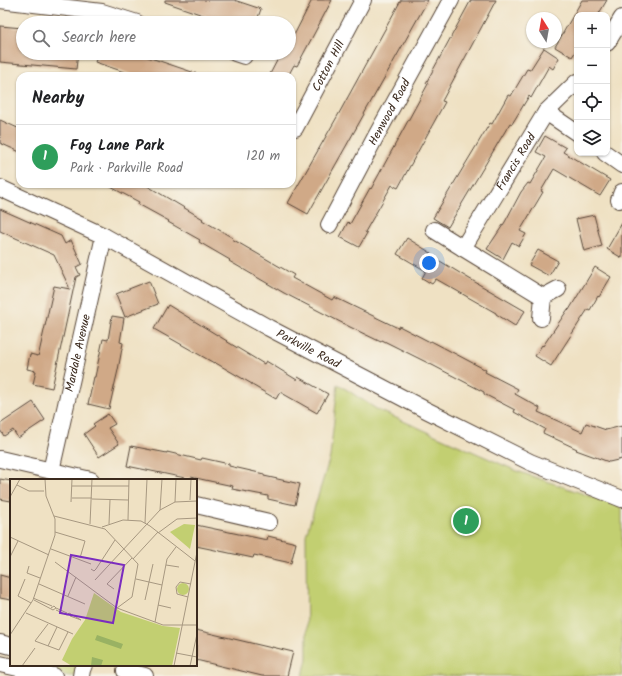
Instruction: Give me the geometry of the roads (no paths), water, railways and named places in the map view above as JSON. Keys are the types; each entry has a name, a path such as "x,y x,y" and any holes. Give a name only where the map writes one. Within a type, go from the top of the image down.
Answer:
{"street":[{"path":"0,0 102,6 123,16"},
{"name":"Cotton Hill","path":"296,126 363,0"},
{"name":"Henwood Road","path":"329,225 372,142 451,0"},
{"path":"610,38 622,18"},
{"name":"Francis Road","path":"463,248 546,112 575,84"},
{"path":"546,112 574,131"},
{"path":"609,156 622,165"},
{"name":"Parkville Road","path":"0,188 104,236 269,328 422,408 530,462 622,499"},
{"path":"434,230 543,297"},
{"name":"Mardale Avenue","path":"51,471 104,236"},
{"path":"543,297 558,289"},
{"path":"541,318 543,297"},
{"path":"0,459 87,479"},
{"path":"197,504 269,522"},
{"path":"0,643 10,646"},
{"path":"0,664 54,676"},
{"path":"81,676 84,666"},
{"path":"124,671 145,676"}],"place":[{"name":"Fog Lane Park","path":"466,521"}]}
